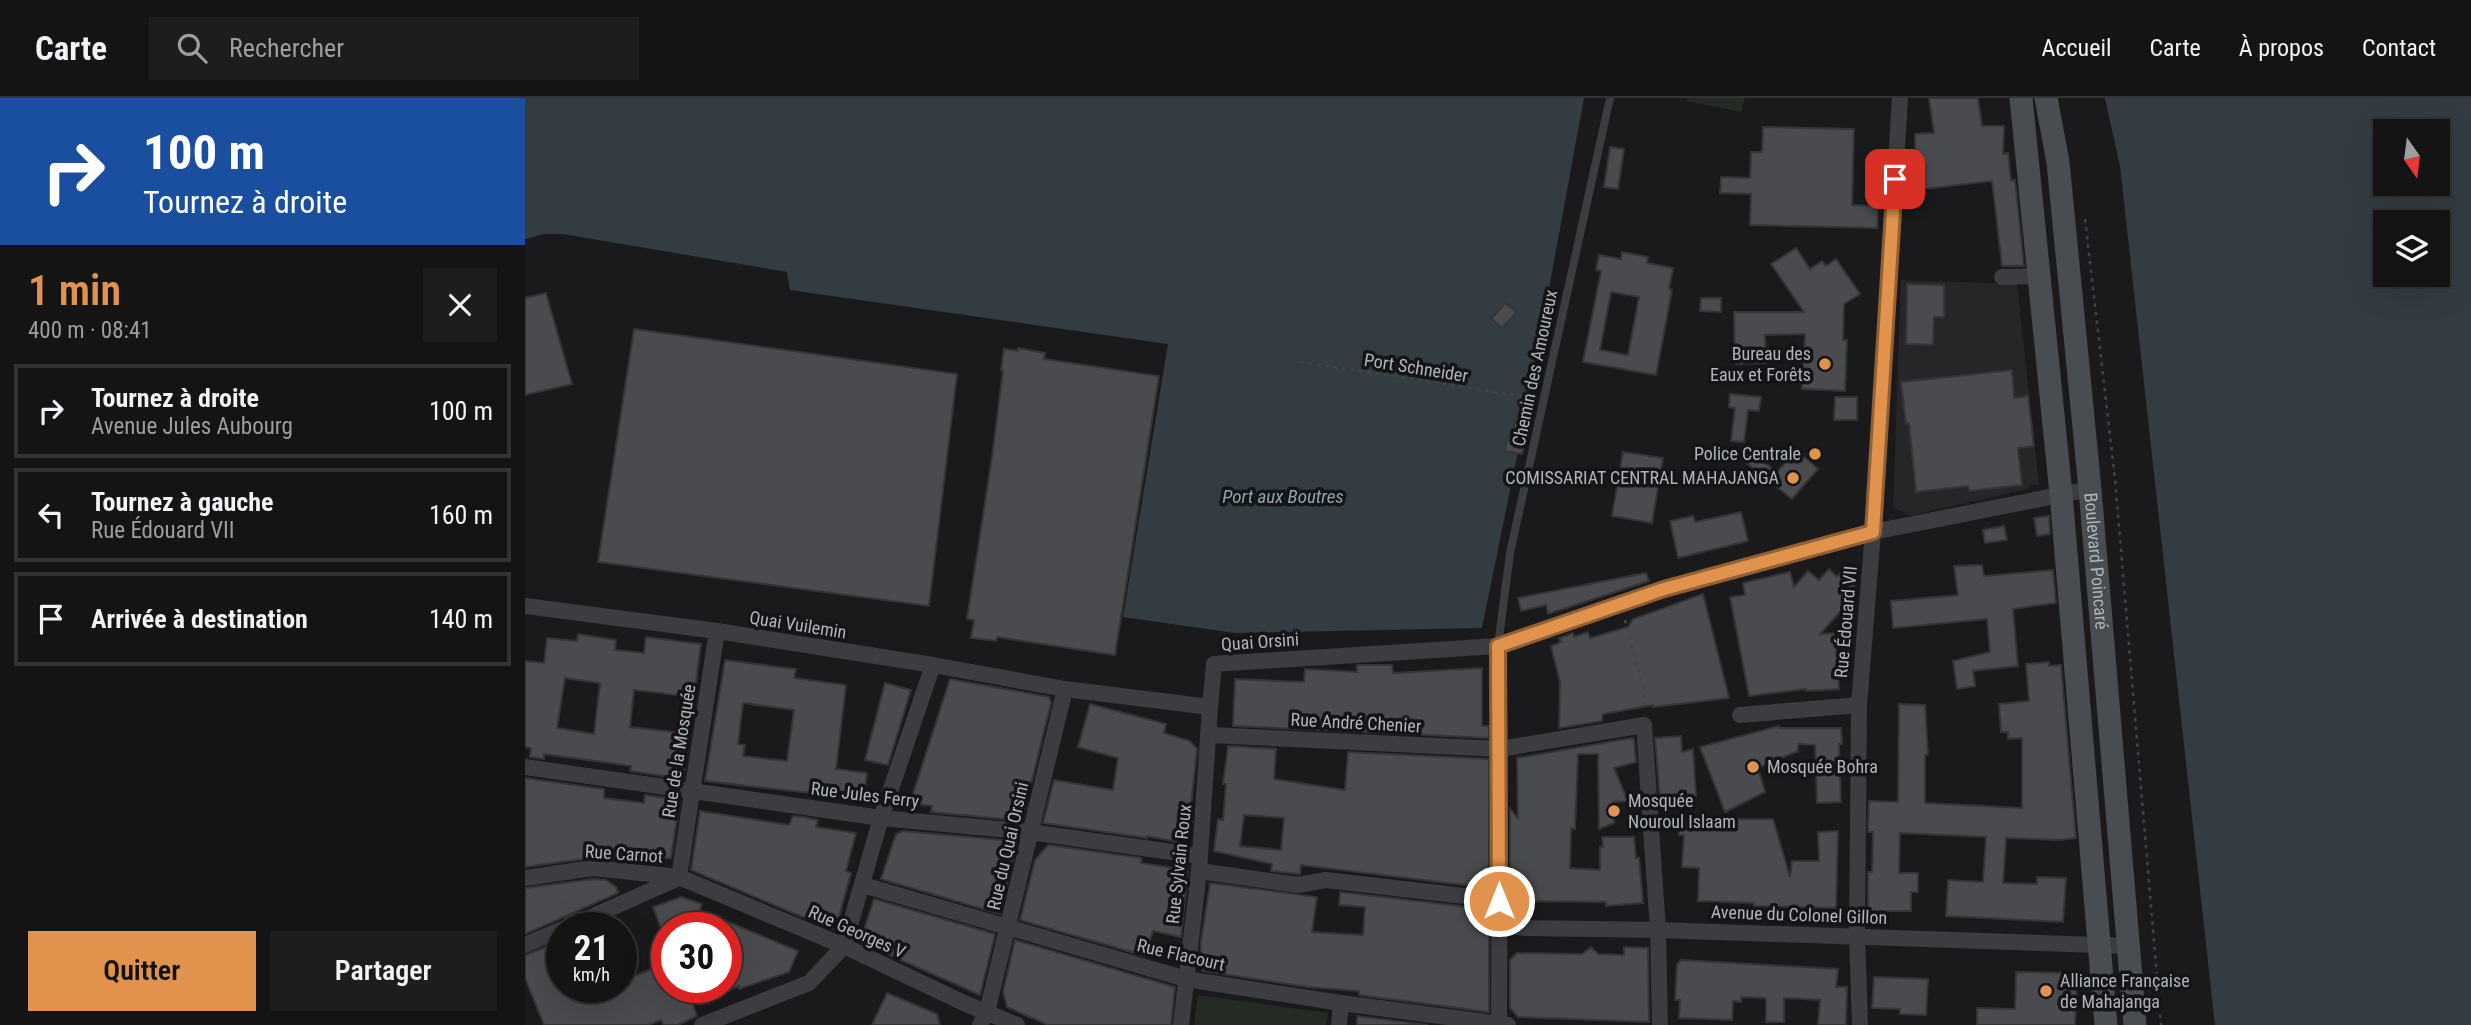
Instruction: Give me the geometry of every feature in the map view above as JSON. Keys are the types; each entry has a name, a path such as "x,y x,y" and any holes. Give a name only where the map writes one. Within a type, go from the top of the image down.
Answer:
{"street":[{"name":"Rue Édouard VII","path":"1860,1025 1857,936 1859,705 1873,532 1900,98"},
{"name":"Boulevard Poincaré","path":"2021,98 2061,494 2106,1025"},
{"name":"Boulevard Poincaré","path":"2046,98 2058,162 2090,489 2135,1025"},
{"path":"2032,207 2062,203"},
{"path":"2002,277 2040,276"},
{"path":"1499,1025 1498,646 1664,589 1873,532 2090,489"},
{"name":"Quai Vuilemin","path":"525,606 717,631 1065,689"},
{"name":"Rue de la Mosquée","path":"679,877 717,631"},
{"name":"Quai Orsini","path":"1210,707 1214,664 1498,646"},
{"path":"702,1025 809,983 844,946 881,818 933,665"},
{"path":"1065,689 1210,707"},
{"name":"Rue du Quai Orsini","path":"983,1018 1009,927 1065,689"},
{"path":"2079,703 2108,702"},
{"path":"1740,715 1859,705"},
{"name":"Rue Sylvain Roux","path":"1181,1025 1200,864 1210,707"},
{"path":"1644,724 1658,930 1660,1025"},
{"name":"Rue André Chenier","path":"1210,735 1500,749 1644,724"},
{"name":"Rue Jules Ferry","path":"525,766 881,818 1030,832 1298,885 1327,880 1499,901"},
{"name":"Rue Carnot","path":"525,878 593,868 679,877"},
{"path":"600,912 679,877"},
{"name":"Rue Georges V","path":"679,877 844,946 966,1004 983,1018 1017,1025"},
{"name":"Rue Flacourt","path":"863,885 1186,979 1508,1025"},
{"name":"Avenue du Colonel Gillon","path":"1499,925 2129,946"},
{"path":"525,946 546,936"},
{"path":"1339,1025 1341,1003"}],"lane":[{"name":"Chemin des Amoureux","path":"1498,646 1510,552 1610,98"}],"path":[{"path":"2084,213 2115,480 2161,1025"},
{"name":"Port Schneider","path":"1300,362 1529,397"},
{"path":"1620,603 1643,688 1644,724"}],"shaded area":[{"path":"1688,98 1745,98 1741,112 1687,101"},
{"path":"1901,280 2017,284 2039,485 1909,516 1893,507"},
{"path":"1198,995 1328,1013 1326,1025 1194,1025"}],"water":[{"name":"Port aux Boutres","path":"525,98 1584,98 1529,397 1482,628 1235,633 1123,617 1168,344 790,290 787,272 563,234 544,234 525,239"},
{"path":"2105,98 2471,98 2471,1025 2215,1025 2120,166"}],"building":[{"path":"1929,98 1978,98 1982,126 2004,126 2003,154 2008,153 2011,181 2015,180 2024,266 2002,266 1992,181 1924,189 1915,149 1915,134 1934,133"},
{"path":"1763,127 1854,129 1852,205 1878,206 1877,228 1750,225 1751,194 1720,193 1721,177 1750,178 1751,152 1762,152"},
{"path":"1610,147 1624,149 1618,189 1604,187"},
{"path":"1796,248 1810,269 1822,261 1826,266 1836,259 1860,294 1844,304 1843,340 1847,340 1845,391 1802,389 1805,334 1765,335 1766,363 1735,364 1734,312 1804,312 1771,264"},
{"path":"1622,252 1648,257 1647,263 1673,268 1669,289 1672,290 1656,375 1583,362 1601,271 1596,270 1599,255 1621,259","holes":["1611,292 1639,297 1628,355 1600,350"]},
{"path":"1907,284 1944,285 1944,317 1934,317 1933,345 1906,344"},
{"path":"546,293 572,384 525,395 525,298"},
{"path":"1701,298 1721,298 1721,312 1700,311"},
{"path":"1505,303 1517,312 1502,328 1491,319"},
{"path":"634,329 957,374 929,606 598,562"},
{"path":"1018,348 1045,353 1044,359 1159,376 1115,655 997,637 996,641 971,638 974,620 967,619 992,457 1004,349 1018,351"},
{"path":"2012,370 2014,398 2028,396 2034,446 2018,448 2022,485 1969,491 1968,486 1916,492 1909,423 1906,424 1901,382"},
{"path":"1730,394 1761,397 1759,411 1748,410 1744,442 1731,441 1735,408 1729,407"},
{"path":"1835,397 1857,397 1857,420 1834,420"},
{"path":"1518,407 1534,410 1522,454 1505,451 1508,435 1512,436"},
{"path":"1748,450 1777,472 1796,450 1818,469 1792,499 1741,459"},
{"path":"1623,452 1663,458 1652,523 1612,516"},
{"path":"1741,512 1748,541 1678,558 1670,521 1693,516 1695,522"},
{"path":"2049,516 2050,534 2037,536 2034,518"},
{"path":"2004,526 2007,540 1985,543 1983,530"},
{"path":"1982,565 1984,576 2053,570 2056,603 2013,609 2018,666 1973,671 1975,686 1957,689 1953,661 1990,652 1987,619 1893,628 1891,601 1958,595 1954,566"},
{"path":"1829,569 1837,577 1841,572 1855,585 1851,590 1856,594 1820,634 1835,633 1839,689 1806,689 1749,696 1730,597 1745,595 1743,583 1790,572 1794,587 1808,571 1819,580"},
{"path":"1646,573 1649,581 1548,614 1546,605 1521,611 1518,598"},
{"path":"1703,594 1729,698 1653,705 1603,714 1602,721 1559,728 1560,682 1551,646 1561,642 1559,638 1588,632 1590,638 1628,627 1633,619"},
{"path":"578,634 616,640 615,650 644,653 646,637 701,644 694,697 634,690 630,727 690,734 683,779 630,771 631,766 544,754 544,759 530,757 531,748 525,747 525,661 544,663 547,638 577,641","holes":["565,678 600,683 594,734 557,728"]},
{"path":"725,660 796,669 794,678 846,685 836,769 867,773 864,799 705,781","holes":["743,703 794,710 787,761 743,756 745,745 738,744"]},
{"path":"2049,662 2049,666 2061,665 2076,838 2006,838 2003,883 2037,884 2037,877 2066,878 2063,922 1946,916 1948,880 1983,882 1986,837 1900,833 1899,873 1918,873 1918,892 1911,892 1911,911 1868,911 1868,872 1872,872 1873,832 1868,832 1869,801 1898,802 1899,704 1925,705 1928,755 1925,755 1925,803 2022,808 2022,738 2008,739 2008,732 2001,732 1999,704 2029,701 2026,664"},
{"path":"1357,665 1392,665 1393,673 1482,668 1482,726 1489,726 1489,738 1233,726 1235,679 1304,682 1305,669 1357,672"},
{"path":"950,679 1049,697 1051,703 1022,821 931,812 932,806 910,803"},
{"path":"885,683 911,690 888,765 865,760"},
{"path":"1090,704 1166,724 1164,733 1190,741 1197,749 1190,815 1192,822 1187,844 1147,836 1043,823 1054,780 1113,790 1118,758 1078,747"},
{"path":"1779,726 1841,728 1841,802 1817,803 1815,745 1798,744 1798,751 1758,768 1765,792 1725,812 1700,747"},
{"path":"1681,736 1682,752 1693,749 1696,796 1660,799 1655,738"},
{"path":"1632,738 1636,762 1614,768 1628,801 1613,802 1614,823 1599,829 1598,754 1578,754 1575,829 1571,828 1570,868 1600,870 1602,837 1634,837 1636,858 1639,858 1643,903 1606,906 1606,902 1510,901 1510,809 1518,818 1517,758"},
{"path":"1228,746 1276,749 1274,779 1345,790 1348,752 1489,759 1489,888 1301,865 1300,874 1271,871 1272,864 1214,851 1218,819 1223,820 1226,784 1223,784","holes":["1244,815 1284,818 1281,850 1240,846"]},
{"path":"525,778 604,789 604,798 644,803 645,795 680,800 671,858 591,858 525,867"},
{"path":"700,811 789,825 793,816 803,817 818,820 816,827 856,833 846,871 851,873 836,928 831,929 691,870"},
{"path":"1727,819 1773,819 1790,877 1792,861 1819,861 1818,832 1838,831 1836,908 1754,906 1754,903 1698,901 1699,868 1682,867 1684,835 1679,835 1679,821 1728,821"},
{"path":"903,831 1013,841 1016,847 1000,914 881,879 896,834"},
{"path":"1048,845 1142,858 1141,863 1188,870 1181,937 1153,931 1145,956 1020,920 1035,860"},
{"path":"593,879 606,880 616,887 618,893 575,912 546,912 546,925 525,934 525,888"},
{"path":"1210,883 1317,897 1312,932 1363,935 1365,907 1339,905 1340,892 1486,909 1489,914 1489,1012 1359,995 1359,991 1308,987 1203,971 1200,964 1201,941"},
{"path":"681,897 702,904 700,912 655,912 653,907"},
{"path":"874,899 995,934 980,995 860,942"},
{"path":"742,928 798,951 789,972 742,988"},
{"path":"1015,940 1175,987 1171,1025 1048,1025 1007,1007 1003,992"},
{"path":"546,947 546,1003 637,1003 637,975 651,969 651,1003 698,1003 693,1005 697,1016 678,1025 663,1025 661,1020 648,1025 544,1025 525,978 525,955"},
{"path":"1591,947 1598,954 1624,955 1624,947 1648,948 1649,1022 1518,1017 1510,1008 1510,960 1517,953 1582,954"},
{"path":"1681,960 1838,969 1836,987 1847,987 1846,1025 1818,1025 1820,1000 1784,998 1784,1022 1766,1022 1766,998 1741,997 1741,1002 1733,1001 1732,1020 1679,1018 1680,1000 1675,1000 1677,964"},
{"name":"Alliance Française de Mahajanga","path":"2016,972 2077,973 2075,1025 1977,1025 1977,1008 2015,1009"},
{"path":"1874,977 1928,979 1926,1015 1900,1014 1900,1009 1872,1008"},
{"path":"887,993 937,1014 940,1025 872,1025"},
{"path":"1357,1016 1428,1025 1357,1025"}],"place":[{"name":"Bureau des Eaux et Forêts","path":"1825,364"},
{"name":"Police Centrale","path":"1815,454"},
{"name":"COMISSARIAT CENTRAL MAHAJANGA","path":"1793,478"},
{"name":"Mosquée Bohra","path":"1753,767"},
{"name":"Mosquée Nouroul Islaam","path":"1614,811"},
{"name":"Alliance Française de Mahajanga","path":"2046,991"}],"route":[{"path":"1499,901 1498,646 1664,589 1873,532 1895,179"}]}
